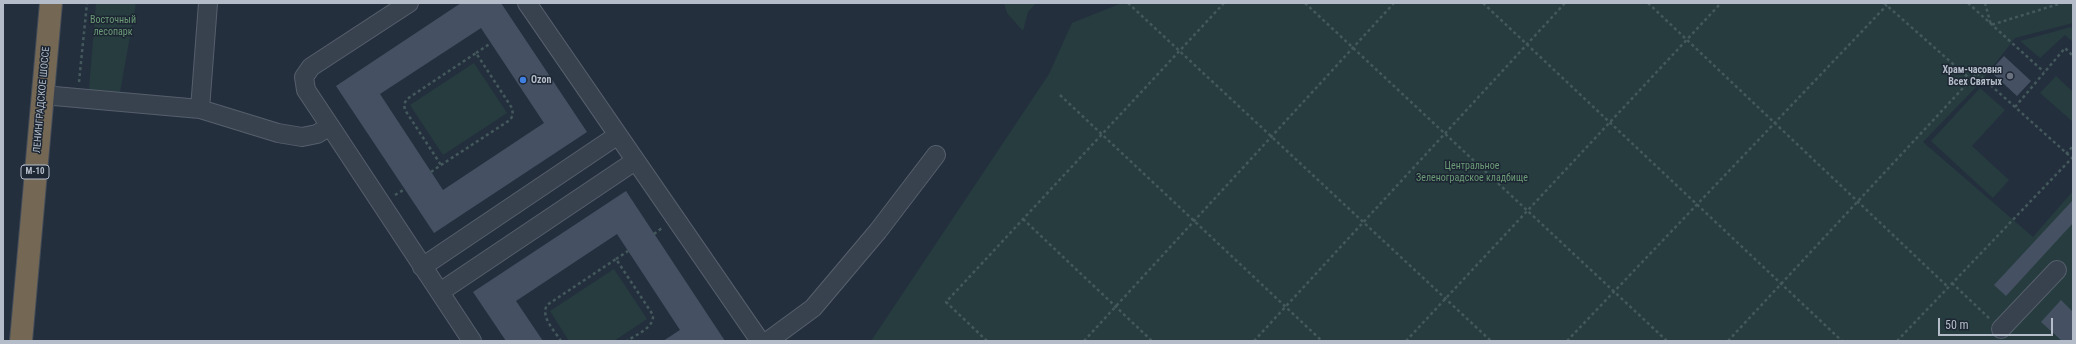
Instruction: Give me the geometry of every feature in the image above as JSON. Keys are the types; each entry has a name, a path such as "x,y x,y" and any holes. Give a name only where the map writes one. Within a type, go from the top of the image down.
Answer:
{"highway":[{"name":"ЛЕНИНГРАДСКОЕ ШОССЕ","path":"21,341 51,3"}],"lane":[{"path":"200,109 208,3"},
{"path":"409,3 311,67 304,77 306,90 472,341"},
{"path":"527,3 760,341"},
{"path":"43,95 200,109 278,133 302,138 310,137 330,126"},
{"path":"422,266 618,135"},
{"path":"768,341 813,308 878,231 936,155"},
{"path":"440,292 635,161"},
{"path":"2001,330 2057,270"}],"path":[{"path":"77,98 87,3"},
{"path":"1128,3 1491,341"},
{"path":"987,341 946,302 1224,3"},
{"path":"1305,3 1667,341"},
{"path":"1084,341 1394,3"},
{"path":"1483,3 1842,341"},
{"path":"1254,341 1565,3"},
{"path":"1648,3 1948,287"},
{"path":"1406,341 1721,3"},
{"path":"1968,3 2044,72"},
{"path":"1985,3 1991,25"},
{"path":"1991,25 2062,3"},
{"path":"1567,341 1886,4 1970,79"},
{"path":"441,165 405,110 404,104 407,99 491,43"},
{"path":"2015,107 2065,48 2073,56"},
{"path":"431,172 510,120 513,115 512,108 476,53"},
{"path":"1728,341 1970,79 1978,73 2072,159 1897,341"},
{"path":"1060,95 1322,341"},
{"path":"2066,154 2073,146"},
{"path":"1023,219 1152,341"},
{"path":"561,341 545,316 544,310 547,305 628,251"},
{"path":"616,259 653,315 653,321 650,325 627,341"},
{"path":"1952,284 2001,330"}],"green space":[{"name":"Восточный лесопарк","path":"96,3 136,3 120,92 89,90"},
{"path":"1004,3 1036,3 1028,12 1023,31 1007,13"},
{"name":"Центральное Зеленоградское кладбище","path":"1122,3 2073,3 2073,23 2015,38 1980,83 1923,142 2033,237 2073,191 2073,341 871,341 1049,74 1072,23"},
{"path":"2071,27 2073,29 2073,42 2065,35 2040,58 2020,41"},
{"path":"474,63 507,113 443,155 410,105"},
{"path":"2056,76 2073,92 2073,122 2040,93"},
{"path":"1980,88 2005,110 1972,146 2009,180 1993,198 1931,141"},
{"path":"614,269 647,319 614,341 569,341 550,311"}],"building":[{"path":"461,3 501,3 587,132 434,233 336,86","holes":["481,28 544,123 443,190 380,94"]},
{"name":"Храм-часовня Всех Святых","path":"2004,56 2031,81 2017,96 1990,71"},
{"path":"626,191 725,341 663,341 680,330 617,234 516,301 543,341 506,341 473,292"},
{"path":"2073,200 2073,223 2006,296 1994,285"},
{"path":"2061,300 2073,312 2073,341 2062,341 2041,322"}],"place":[{"name":"Храм-часовня Всех Святых","path":"2010,76"},
{"name":"Ozon","path":"523,80"}]}
